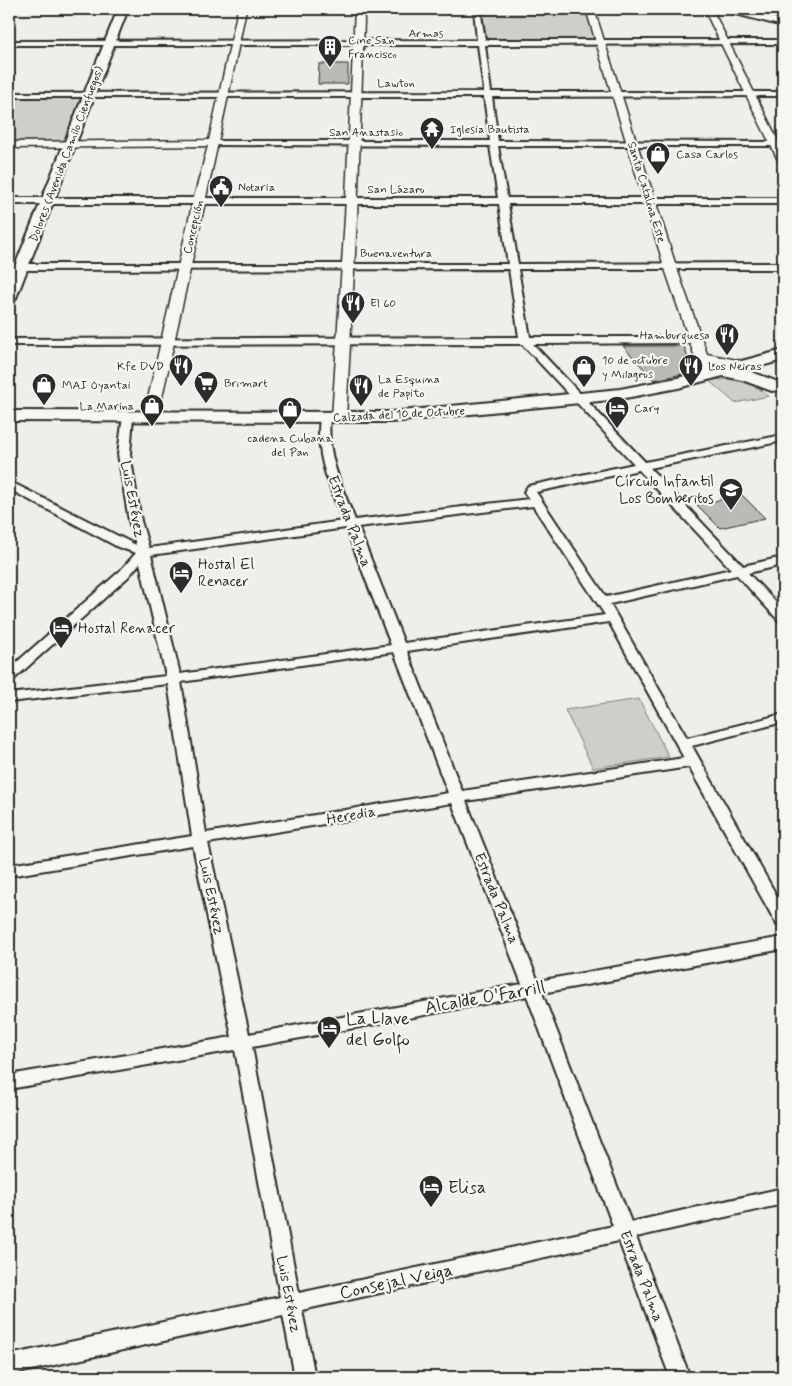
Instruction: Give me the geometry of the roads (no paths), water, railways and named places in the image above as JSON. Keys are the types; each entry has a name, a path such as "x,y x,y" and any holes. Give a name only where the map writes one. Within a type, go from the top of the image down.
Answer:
{"main road":[{"name":"Dolores (Avenida Camilo Cienfuegos)","path":"9,298 15,267 48,201 123,9"},
{"path":"728,9 783,23"},
{"name":"Calzada del 10 de Octubre","path":"9,416 390,417 578,400 645,390 747,366 783,355"},
{"path":"747,366 778,390"},
{"path":"714,373 746,375 778,390"}],"street":[{"name":"Concepción","path":"151,416 166,342 225,94 242,9"},
{"path":"332,418 344,342 356,144 356,94 360,44 359,9"},
{"path":"476,9 489,94 494,144 525,341 578,400 783,617"},
{"name":"Santa Catalina Este","path":"590,9 695,340 701,356 714,373"},
{"path":"708,9 750,94 779,144 783,160"},
{"name":"Armas","path":"9,43 482,44 783,42"},
{"name":"Lawton","path":"9,95 783,94"},
{"name":"San Anastasio","path":"9,145 214,143 779,144"},
{"name":"San Lázaro","path":"9,201 783,201"},
{"name":"Buenaventura","path":"15,267 783,266"},
{"path":"9,342 695,340"},
{"path":"701,356 747,366"},
{"name":"Luis Estévez","path":"128,416 124,454 135,521 174,679 200,841 242,1042 305,1377"},
{"name":"Estrada Palma","path":"332,418 323,434 324,450 330,472 532,988 680,1377"},
{"path":"9,484 122,544 144,552 351,524 532,496 643,468 783,438"},
{"path":"532,496 613,618 783,921"},
{"path":"9,676 124,574 144,552"},
{"path":"603,602 783,561"},
{"path":"9,698 174,679 613,618"},
{"path":"684,744 783,718"},
{"name":"Heredia","path":"9,871 200,841 457,797 694,761"},
{"name":"Alcalde O'Farrill","path":"9,1082 242,1042 783,943"},
{"name":"Consejal Veiga","path":"9,1365 783,1196"}],"place":[{"name":"Cine San Francisco","path":"330,68"},
{"name":"Iglesia Bautista","path":"432,150"},
{"name":"Casa Carlos","path":"658,175"},
{"name":"Notaria","path":"221,208"},
{"name":"El 60","path":"353,324"},
{"name":"Hamburguesa","path":"727,356"},
{"name":"Kfe DVD","path":"181,387"},
{"name":"Los Neiras","path":"691,387"},
{"name":"10 de octubre y Milagros","path":"584,388"},
{"name":"Brimart","path":"206,404"},
{"name":"MAI Oyantai","path":"44,406"},
{"name":"La Esquina de Papito","path":"361,407"},
{"name":"La Marina","path":"152,427"},
{"name":"Cary","path":"617,429"},
{"name":"cadena Cubana del Pan","path":"290,430"},
{"name":"Círculo Infantil Los Bomberitos","path":"731,511"},
{"name":"Hostal El Renacer","path":"181,594"},
{"name":"Hostal Renacer","path":"61,649"},
{"name":"La Llave del Golfo","path":"329,1049"},
{"name":"Elisa","path":"431,1208"}]}
